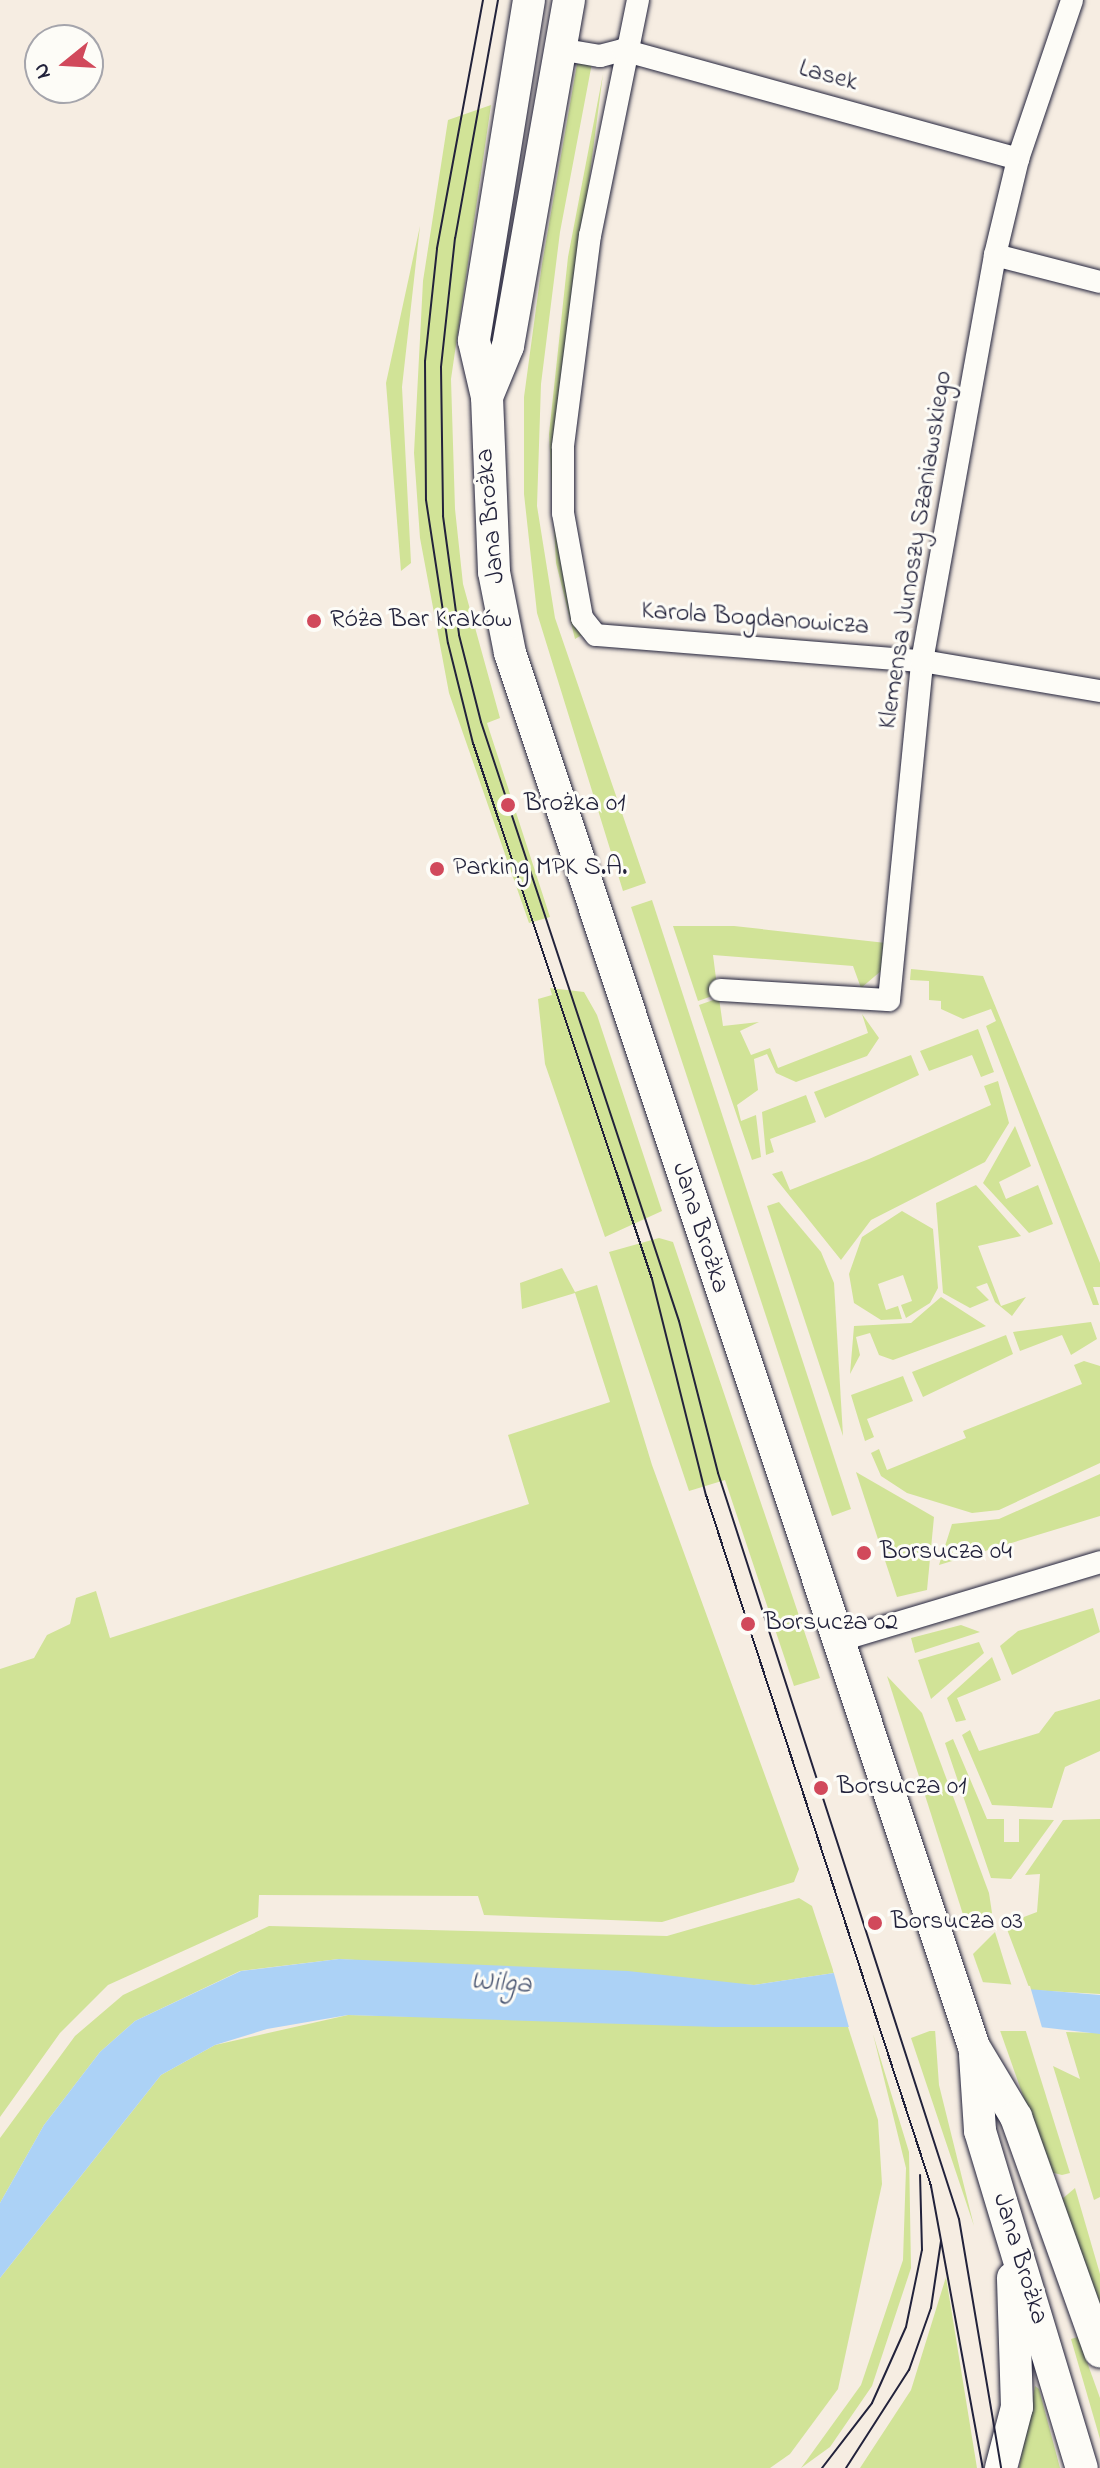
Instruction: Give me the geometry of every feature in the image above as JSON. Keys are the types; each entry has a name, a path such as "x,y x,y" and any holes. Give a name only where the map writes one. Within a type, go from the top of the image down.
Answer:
{"main road":[{"name":"Jana Brożka","path":"529,0 474,341 487,397 487,507 510,653 834,1642 974,2047 1016,2117 1100,2351"},
{"name":"Jana Brożka","path":"487,397 508,346 569,0"},
{"name":"Jana Brożka","path":"974,2047 980,2131 1082,2468"},
{"path":"1001,2468 1017,2407 1013,2247"}],"street":[{"path":"559,49 600,56 623,50 638,0"},
{"name":"Klemensa Junoszy Szaniawskiego","path":"720,990 889,1000 922,661 995,255 1018,159 1072,0"},
{"name":"Lasek","path":"623,50 1018,159"},
{"name":"Karola Bogdanowicza","path":"623,50 563,447 574,593 596,635 922,661 1100,691"},
{"path":"995,255 1100,282"},
{"path":"834,1642 1100,1562"}],"green space":[{"path":"592,63 560,232 541,384 537,506 555,618 646,883 623,891 537,613 524,494 524,397 542,264 577,64"},
{"path":"603,74 557,424 587,632 575,639 556,563 549,434 568,257"},
{"path":"491,105 451,379 455,509 463,584 500,718 487,723 550,917 529,923 449,693 420,538 414,453 423,281 448,120"},
{"path":"420,226 402,387 411,563 401,571 386,383"},
{"path":"652,900 851,1509 832,1516 631,907"},
{"path":"673,926 734,926 886,943 881,971 861,988 853,966 713,955 718,994 698,1001"},
{"path":"911,969 983,976 1100,1263 1100,1287 1093,1287 1099,1305 1093,1305 986,1026 996,1021 991,1009 963,1019 941,1009 941,1001 929,1000 929,981 910,980"},
{"path":"550,988 584,992 597,1015 662,1211 605,1237 545,1064 538,999 552,995"},
{"path":"719,998 723,1026 759,1022 740,1031 751,1055 770,1048 778,1068 868,1033 862,1014 879,1038 867,1056 796,1082 776,1073 767,1054 754,1059 758,1090 737,1105 741,1121 756,1115 761,1157 752,1160 699,1005"},
{"path":"978,1029 994,1072 981,1077 972,1055 929,1071 920,1051"},
{"path":"911,1055 919,1075 825,1118 814,1092"},
{"path":"998,1081 1009,1123 985,1162 871,1220 841,1260 772,1174 782,1171 790,1190 869,1159 991,1105 984,1086"},
{"path":"806,1095 816,1122 770,1139 774,1152 766,1155 762,1112"},
{"path":"1015,1126 1031,1166 999,1182 1006,1199 1038,1185 1053,1224 1029,1233 983,1183"},
{"path":"976,1185 1021,1236 978,1246 1001,1306 1026,1297 1012,1316 995,1302 987,1283 976,1287 989,1300 970,1308 943,1293 936,1203"},
{"path":"779,1202 821,1252 834,1283 843,1436 767,1206"},
{"path":"902,1211 933,1229 938,1288 930,1303 906,1318 901,1305 912,1301 903,1275 878,1284 886,1310 898,1306 902,1319 881,1320 854,1303 849,1274 862,1237"},
{"path":"659,1238 673,1242 820,1678 794,1686 725,1480 689,1491 609,1252"},
{"path":"562,1268 575,1292 597,1285 652,1465 799,1869 794,1882 662,1922 484,1915 478,1896 259,1895 258,1917 108,1985 60,2033 0,2117 0,1669 34,1658 47,1635 70,1624 76,1598 96,1591 110,1638 529,1504 508,1435 610,1402 575,1293 522,1309 520,1283"},
{"path":"941,1297 986,1326 893,1360 879,1355 870,1333 856,1337 860,1355 850,1374 854,1326 911,1323"},
{"path":"1091,1322 1097,1339 1071,1355 1062,1335 1020,1351 1013,1332"},
{"path":"1006,1335 1013,1354 923,1397 912,1372"},
{"path":"1084,1361 1100,1366 1100,1463 999,1510 972,1513 907,1493 881,1476 871,1453 879,1449 887,1470 966,1438 963,1431 1082,1384 1074,1365"},
{"path":"903,1376 913,1401 867,1419 874,1437 865,1441 851,1395"},
{"path":"856,1472 934,1517 927,1590 897,1597"},
{"path":"1100,1474 1100,1516 939,1565 952,1524 999,1519"},
{"path":"1093,1608 1100,1632 1012,1675 1000,1646 1018,1631"},
{"path":"961,1625 980,1632 915,1653 911,1638"},
{"path":"979,1642 984,1653 931,1699 918,1660"},
{"path":"992,1657 1001,1680 957,1698 966,1720 956,1722 947,1698"},
{"path":"887,1676 922,1713 989,1893 992,1913 967,1927"},
{"path":"1100,1699 1100,1751 1065,1767 1052,1808 992,1805 962,1735 970,1730 979,1751 1039,1733 1055,1712"},
{"path":"953,1739 987,1819 1004,1819 1004,1842 1019,1842 1019,1819 1054,1820 1011,1879 991,1878 945,1743"},
{"path":"1100,1819 1100,1994 1030,1990 1005,1924 1037,1912 1040,1874 1025,1875 1063,1820"},
{"path":"799,1898 812,1906 834,1973 754,1985 339,1959 240,1971 135,2021 100,2052 44,2125 0,2203 0,2138 75,2036 123,1995 269,1926 667,1936"},
{"path":"995,1932 1070,2173 1050,2172 973,1954"},
{"path":"348,2015 848,2027 878,2120 882,2184 838,2389 790,2454 770,2468 0,2468 0,2278 161,2075 215,2045"},
{"path":"935,2029 939,2085 974,2226 911,2038"},
{"path":"1066,2032 1100,2033 1100,2197 1094,2200 1053,2066 1080,2079"},
{"path":"873,2034 909,2152 911,2268 872,2386 830,2447 801,2468 861,2385 903,2260 906,2168"},
{"path":"1075,2188 1100,2274 1100,2306 1061,2200"},
{"path":"946,2277 977,2468 860,2468 911,2390"},
{"path":"1078,2337 1100,2398 1100,2439 1071,2339"},
{"path":"1035,2386 1039,2389 1060,2468 1019,2468"}],"water":[{"name":"Wilga","path":"339,1959 628,1971 754,1985 834,1973 1100,1995 1100,2034 1040,2027 715,2027 348,2015 267,2029 215,2045 161,2075 0,2278 0,2203 44,2125 100,2052 135,2021 241,1971"}],"pier":[{"path":"833,1970 1030,1986 1043,2031 850,2031"}],"tram line":[{"path":"483,0 437,249 425,361 426,500 448,643 473,743 652,1279 706,1495 931,2186 983,2468"},
{"path":"498,0 455,238 441,367 443,516 459,635 481,722 679,1321 718,1473 959,2219 1001,2468"},
{"path":"822,2468 872,2403 906,2327 922,2250 920,2175"},
{"path":"846,2468 909,2370 931,2308 941,2241"}],"place":[{"name":"Róża Bar Kraków","path":"314,621"},
{"name":"Brożka 01","path":"508,805"},
{"name":"Parking MPK S.A.","path":"437,869"},
{"name":"Borsucza 04","path":"864,1553"},
{"name":"Borsucza 02","path":"748,1624"},
{"name":"Borsucza 01","path":"821,1788"},
{"name":"Borsucza 03","path":"875,1923"}]}
